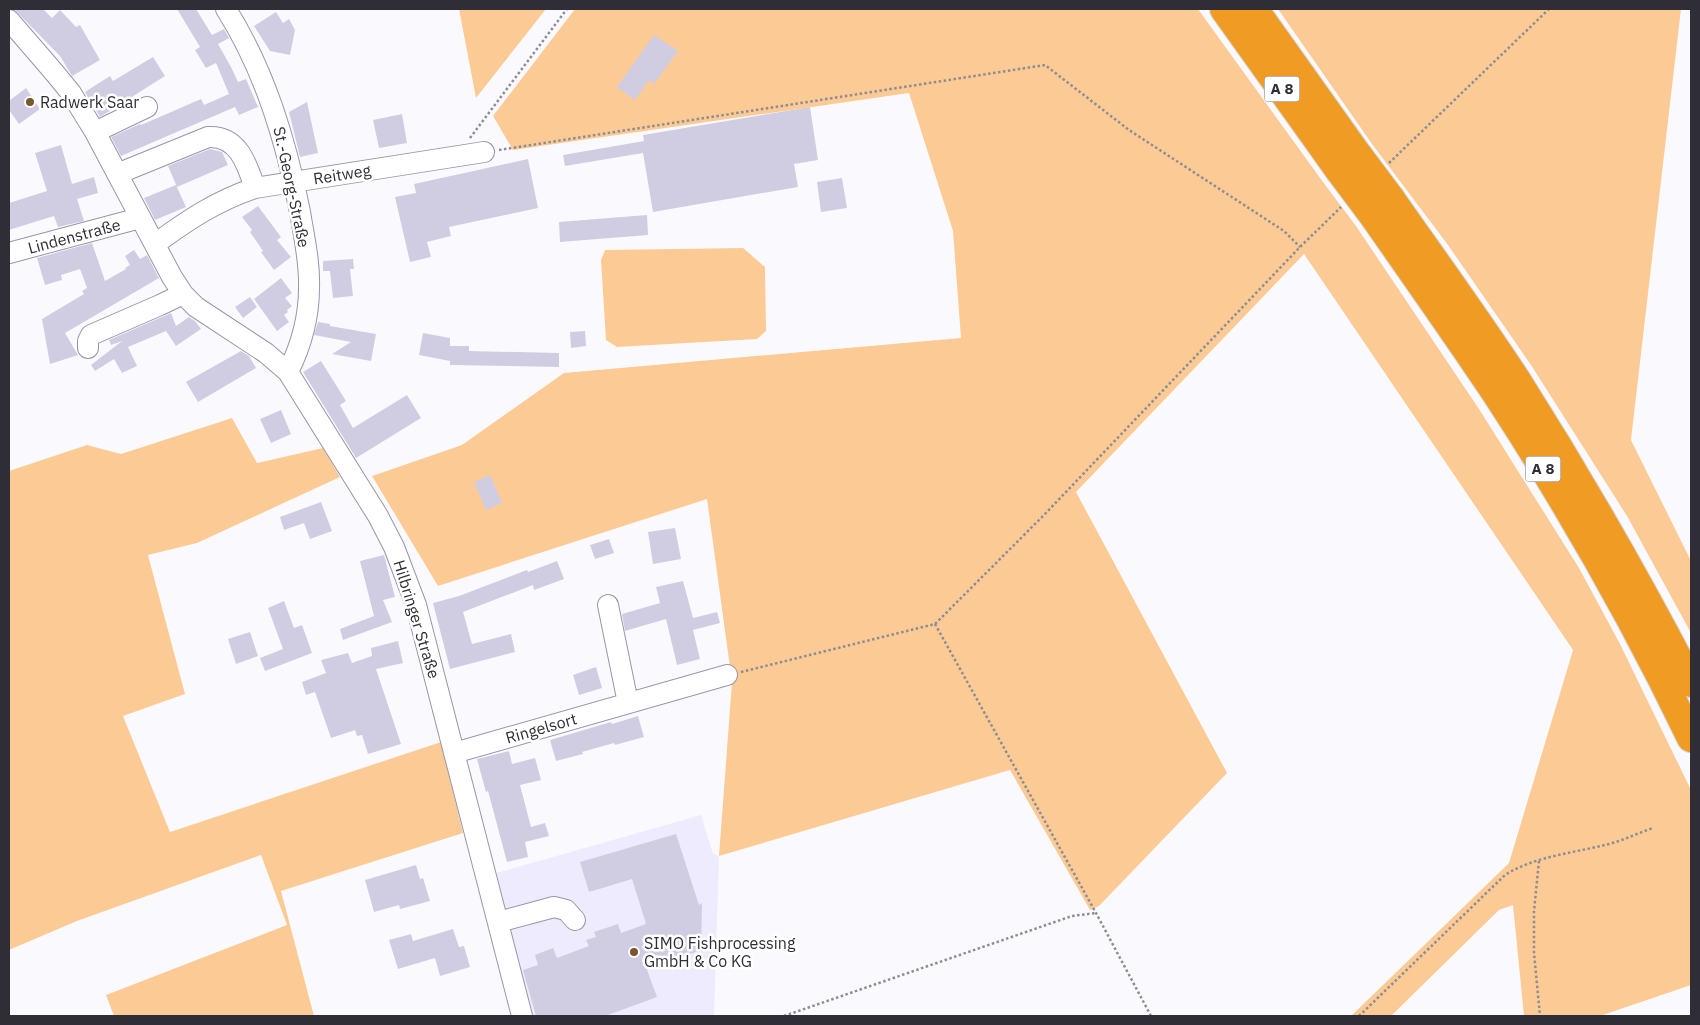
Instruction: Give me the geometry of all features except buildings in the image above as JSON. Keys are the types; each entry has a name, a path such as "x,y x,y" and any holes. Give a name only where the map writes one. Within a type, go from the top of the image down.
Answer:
{"highway":[{"name":"A 8","path":"1224,9 1348,162 1510,371 1562,453 1640,587 1691,683"},
{"name":"A 8","path":"1254,9 1348,162"},
{"name":"A 8","path":"1381,207 1588,544 1632,622 1691,738"}],"street":[{"name":"St.-Georg-Straße","path":"226,9 249,51 279,125 294,182 304,236 309,289 301,342 288,372"},
{"name":"Hilbringer Straße","path":"9,20 65,86 94,132 183,294 196,307 266,353 288,372 378,516 394,547 416,606 522,1016"},
{"path":"94,132 147,107"},
{"path":"117,174 208,137 218,136 228,141 238,150 247,164 255,188"},
{"name":"Reitweg","path":"155,244 208,208 230,196 255,188 484,152"},
{"name":"Lindenstraße","path":"9,254 140,218"},
{"path":"88,348 88,341 91,335 183,294"},
{"path":"608,605 628,703"},
{"name":"Ringelsort","path":"454,753 727,675"},
{"path":"498,922 554,907 566,910 575,920"}],"path":[{"path":"462,155 468,140 567,9"},
{"path":"1382,169 1549,9"},
{"path":"484,152 1045,65 1129,130 1284,232 1300,247"},
{"path":"727,675 935,624 1056,503 1300,247 1346,203"},
{"path":"935,624 1096,913 1151,1016"},
{"path":"1359,1016 1504,875 1515,869 1564,853 1610,844 1653,828"},
{"path":"1539,861 1534,911 1534,953 1540,1016"},
{"path":"784,1016 1072,916 1096,913"}],"shaded area":[{"path":"459,9 546,9 476,98"},
{"path":"575,9 1198,9 1356,226 1479,409 1579,568 1620,644 1691,790 1691,985 1600,1016 1524,1016 1513,905 1499,910 1391,1016 1351,1016 1509,863 1573,650 1304,254 1076,492 1227,773 1099,906 1090,910 1010,770 719,856 732,682 707,499 438,586 372,476 462,445 564,373 961,338 953,231 909,93 513,150 493,116"},
{"path":"1278,9 1681,9 1631,440 1691,561 1691,633 1627,516 1531,365 1448,245 1372,144"},
{"path":"743,248 765,267 766,331 757,339 617,347 606,340 601,260 605,250"},
{"path":"232,418 257,463 323,448 340,477 197,543 148,555 185,694 123,716 170,832 441,742 463,833 281,891 314,1016 114,1016 106,995 287,925 261,855 77,921 9,950 9,471 87,445 121,454"},
{"path":"701,815 713,854 719,856 714,1016 513,1016 493,874"}],"place":[{"name":"Radwerk Saar","path":"30,102"},
{"name":"SIMO Fishprocessing GmbH & Co KG","path":"634,952"}]}
